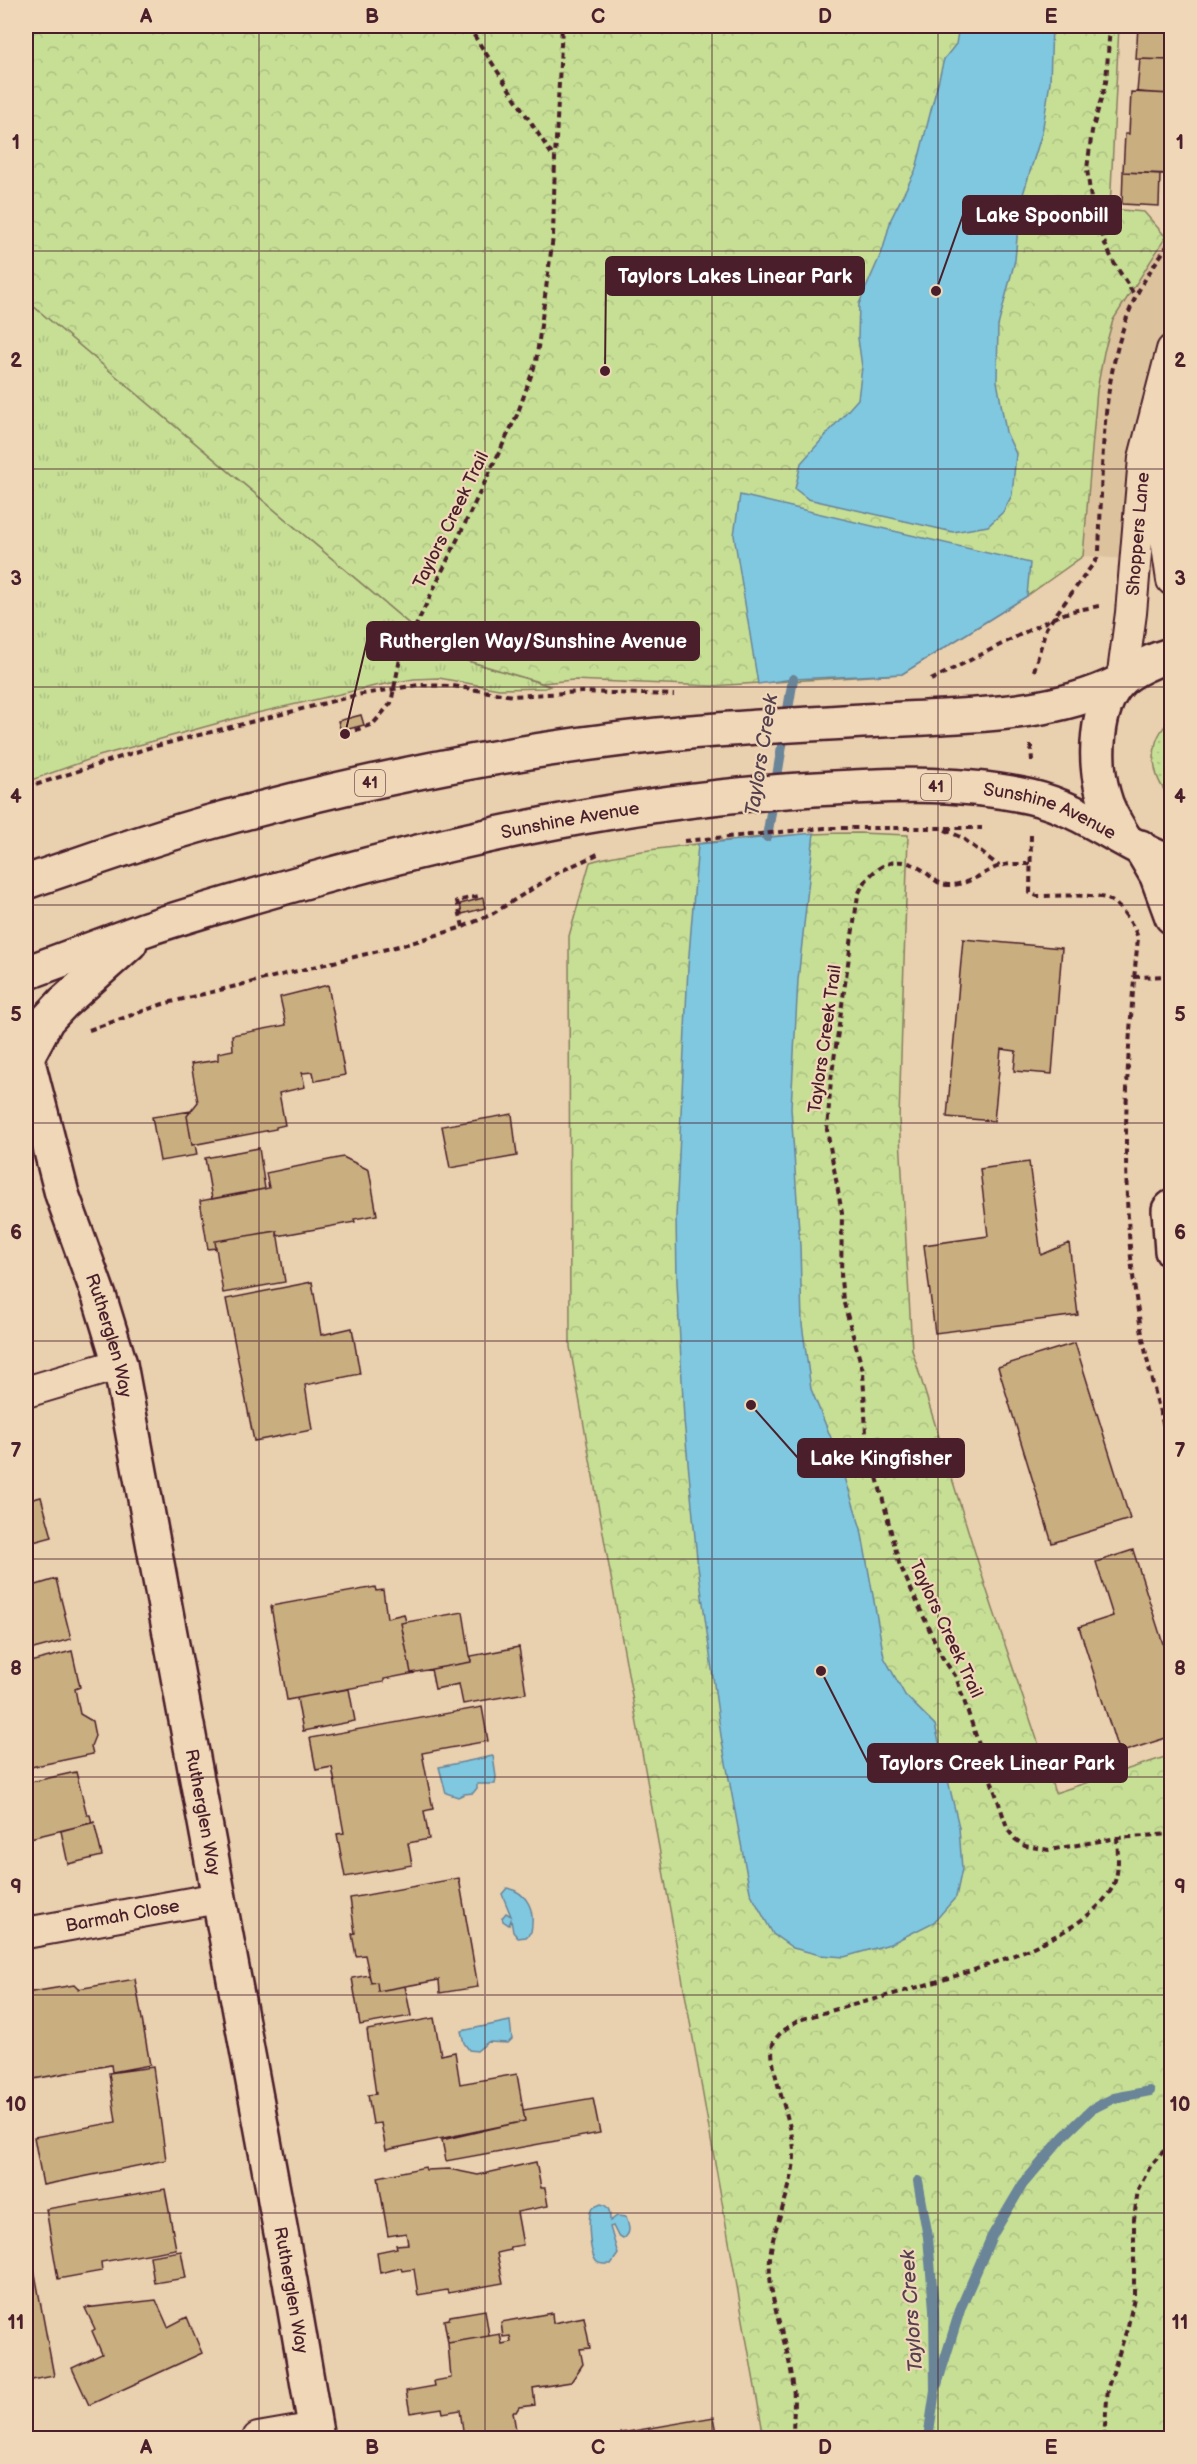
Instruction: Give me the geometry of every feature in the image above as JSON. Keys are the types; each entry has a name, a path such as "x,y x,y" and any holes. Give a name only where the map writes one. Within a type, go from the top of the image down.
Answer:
{"main road":[{"name":"41","path":"26,882 207,823 365,784 500,756 657,735 1031,708 1079,700 1120,681 1160,658 1172,655"},
{"path":"1120,681 1108,700 1100,724 1097,749 1102,793 1107,806 1157,876 1172,917"},
{"name":"Sunshine Avenue","path":"26,973 145,929 350,869 488,834 700,798 841,788 952,788 1031,797 1073,812 1133,843"},
{"name":"41","path":"1133,843 1172,863"},
{"path":"26,1055 47,1020 63,1003 145,929"},
{"name":"Rutherglen Way","path":"26,1055 62,1194 100,1299 120,1364 291,2281 317,2433"},
{"name":"Rutherglen Way","path":"26,1128 62,1194"},
{"path":"1172,1207 1169,1210 1172,1251"}],"street":[{"name":"Shoppers Lane","path":"1120,681 1131,613 1144,458 1172,350"},
{"name":"Shoppers Lane","path":"1161,389 1165,532 1172,580"},
{"path":"26,1392 120,1364"},
{"name":"Barmah Close","path":"26,1933 218,1898"},
{"path":"258,2439 317,2433"}],"path":[{"path":"468,26 555,158"},
{"name":"Taylors Creek Trail","path":"345,734 367,727 379,719 391,704 400,659 517,415 536,362 553,237 562,26"},
{"path":"1110,26 1106,82 1092,131 1087,169 1091,199 1105,244 1114,263 1136,297 1172,239"},
{"path":"1031,681 1041,642 1053,618 1099,556"},
{"path":"930,681 1053,618 1096,606"},
{"path":"26,788 148,748 357,695 394,689 434,684 513,696 582,692 683,696"},
{"path":"1031,741 1032,762"},
{"path":"676,842 825,828 983,828"},
{"path":"1031,828 1030,893 1037,896 1105,898 1135,928 1138,938 1125,1114 1129,1235 1149,1366 1172,1453"},
{"path":"941,829 961,837 999,866"},
{"path":"47,1020 54,1025 73,1031 90,1030 163,1004 411,943 463,927 492,914 560,872 606,852"},
{"name":"Taylors Creek Trail","path":"1030,864 999,866 974,879 946,885 935,881 912,864 901,862 887,864 875,870 865,879 858,895 828,1106 830,1151 842,1213 843,1300 863,1371 866,1434 870,1457 899,1563 942,1658 959,1685 1008,1830 1025,1846 1049,1850 1117,1838 1172,1834"},
{"path":"463,927 457,901 479,896"},
{"path":"1134,977 1172,976"},
{"path":"793,2439 793,2384 770,2282 773,2240 794,2152 792,2133 773,2063 773,2043 779,2034 799,2020 1010,1957 1061,1933 1103,1901 1111,1890 1118,1868 1117,1838"},
{"path":"1104,2439 1108,2387 1128,2326 1134,2298 1134,2219 1137,2196 1143,2176 1172,2142"}],"shaded area":[{"path":"1171,228 1171,562 1083,556 1097,390 1104,352 1113,320"}],"green space":[{"path":"26,26 1119,26 1110,209 1144,212 1166,237 1113,320 1104,352 1097,390 1083,556 1027,596 902,674 712,686 573,680 542,683 445,654 26,300"},
{"path":"26,300 445,654 550,686 499,689 439,678 414,679 375,686 244,716 99,756 26,782"},
{"path":"1171,720 1171,798 1159,780 1154,759 1158,738 1163,728"},
{"path":"859,833 908,835 899,1119 912,1350 986,1588 1055,1793 1171,1755 1171,2438 764,2438 570,1347 569,936 590,862 635,852 725,841 792,835"}],"water":[{"path":"959,26 1052,26 1050,82 1042,133 1020,204 1015,260 998,326 997,381 1006,432 1016,454 1012,495 1003,512 988,526 953,532 808,499 795,489 801,463 858,399 862,367 858,338 859,304 883,249 891,219 916,169 944,59 956,44"},
{"path":"740,495 1030,563 1027,596 902,674 793,679 758,684 734,535"},
{"path":"814,833 798,980 791,1108 800,1246 802,1324 811,1389 838,1455 861,1529 884,1657 905,1695 935,1725 959,1827 962,1869 956,1897 934,1922 890,1944 844,1957 820,1955 793,1948 773,1934 750,1892 721,1736 697,1559 684,1420 677,1282 676,1217 688,967 698,844"},
{"path":"493,1756 495,1784 477,1784 473,1793 458,1797 446,1793 439,1767"},
{"path":"507,1888 521,1894 529,1904 532,1924 531,1932 526,1937 518,1938 513,1932 511,1920 509,1925 503,1921 502,1918 506,1913 511,1916 502,1894"},
{"path":"510,2021 512,2039 508,2043 488,2042 477,2051 469,2050 464,2043 461,2031"},
{"path":"601,2204 608,2208 610,2221 617,2216 626,2217 629,2226 629,2232 623,2239 618,2236 613,2226 610,2227 618,2254 611,2264 597,2262 592,2251 590,2213 592,2208"}],"building":[{"path":"1138,26 1172,26 1172,60 1136,59"},
{"path":"1140,59 1172,60 1172,94 1137,92"},
{"path":"1131,92 1172,94 1172,174 1123,172 1125,134 1129,134"},
{"path":"1123,172 1160,174 1159,206 1122,204"},
{"path":"361,715 364,725 341,731 338,721"},
{"path":"483,898 485,908 462,914 460,904"},
{"path":"963,939 1062,948 1052,1074 1014,1071 1016,1051 1001,1049 994,1121 947,1117"},
{"path":"328,985 345,1075 315,1081 313,1072 302,1073 305,1087 279,1093 285,1125 276,1127 276,1129 192,1145 187,1116 198,1102 191,1064 218,1060 218,1053 233,1050 232,1035 286,1025 280,997"},
{"path":"191,1111 187,1116 192,1145 195,1144 197,1155 160,1161 152,1117"},
{"path":"512,1114 517,1156 450,1168 442,1126"},
{"path":"259,1148 265,1189 212,1199 205,1158"},
{"path":"343,1157 369,1170 377,1215 354,1219 355,1222 277,1236 277,1231 215,1241 216,1248 208,1249 200,1201 269,1188 266,1173"},
{"path":"1029,1162 1041,1255 1069,1243 1078,1315 935,1333 924,1245 988,1236 980,1169"},
{"path":"277,1231 285,1282 223,1293 215,1241"},
{"path":"312,1282 321,1335 352,1328 360,1374 305,1385 312,1430 254,1441 226,1299"},
{"path":"1075,1343 1130,1519 1052,1543 998,1367"},
{"path":"41,1497 52,1537 26,1544 26,1501"},
{"path":"1133,1550 1172,1672 1172,1736 1119,1753 1079,1627 1113,1616 1096,1562"},
{"path":"26,1558 33,1586 56,1579 71,1639 26,1651"},
{"path":"375,1587 376,1591 383,1590 387,1618 404,1614 406,1622 401,1623 411,1673 415,1673 384,1679 384,1682 287,1700 271,1606"},
{"path":"463,1612 471,1662 411,1673 401,1623"},
{"path":"519,1647 526,1693 463,1704 459,1684 435,1689 431,1669 471,1662 471,1656"},
{"path":"72,1651 80,1687 75,1689 80,1714 92,1721 95,1736 91,1746 93,1754 26,1768 26,1663"},
{"path":"349,1689 355,1721 303,1731 297,1698"},
{"path":"482,1707 488,1741 422,1753 433,1809 424,1811 429,1839 408,1843 412,1865 345,1877 337,1834 344,1833 332,1767 316,1770 310,1738"},
{"path":"76,1772 87,1815 90,1815 92,1823 26,1839 26,1783"},
{"path":"94,1822 102,1856 68,1864 61,1831"},
{"path":"459,1878 478,1987 440,1993 439,1980 378,1991 377,1982 371,1983 365,1955 356,1956 350,1898"},
{"path":"369,1975 371,1983 377,1982 378,1991 405,1986 411,2016 360,2025 352,1978"},
{"path":"135,1979 150,2065 112,2072 111,2065 28,2080 26,1993 74,1985 78,1989"},
{"path":"434,2018 441,2055 455,2052 460,2084 517,2074 525,2121 386,2150 381,2123 373,2124 368,2095 376,2094 367,2030"},
{"path":"153,2067 166,2160 43,2185 34,2137 116,2122 109,2073"},
{"path":"593,2098 600,2133 446,2161 442,2140 525,2121 523,2110"},
{"path":"536,2162 541,2188 545,2188 548,2206 517,2212 523,2245 510,2247 511,2250 497,2253 503,2283 448,2293 447,2290 418,2295 414,2269 402,2271 401,2268 380,2273 377,2252 397,2248 396,2245 408,2244 406,2233 388,2236 378,2177 425,2167 426,2170 449,2169 478,2175"},
{"path":"165,2189 176,2249 101,2262 102,2271 58,2279 46,2209"},
{"path":"181,2251 186,2278 154,2283 150,2256"},
{"path":"33,2263 54,2376 26,2381 26,2265"},
{"path":"156,2300 168,2327 187,2317 202,2353 89,2405 72,2368 102,2354 92,2331 95,2329 85,2308"},
{"path":"485,2310 489,2336 448,2343 444,2320 449,2319 450,2316"},
{"path":"552,2313 553,2323 584,2317 590,2348 580,2349 583,2364 571,2382 533,2388 535,2405 519,2407 516,2412 513,2412 517,2436 464,2438 460,2410 443,2413 442,2408 410,2413 406,2391 435,2386 434,2381 451,2378 448,2343 500,2334 502,2344 511,2342 510,2336 503,2337 501,2322"},
{"path":"714,2417 718,2438 622,2438 621,2433"}],"waterway":[{"name":"Taylors Creek","path":"767,837 793,679"},
{"path":"935,2391 961,2307 992,2236 1023,2184 1064,2136 1092,2109 1114,2098 1150,2091"},
{"name":"Taylors Creek","path":"918,2181 928,2237 934,2309 935,2391 928,2438"}],"place":[{"name":"Lake Spoonbill","path":"936,291"},
{"name":"Taylors Lakes Linear Park","path":"605,371"},
{"name":"Rutherglen Way/Sunshine Avenue","path":"345,734"},
{"name":"Lake Kingfisher","path":"751,1405"},
{"name":"Taylors Creek Linear Park","path":"821,1671"}]}
